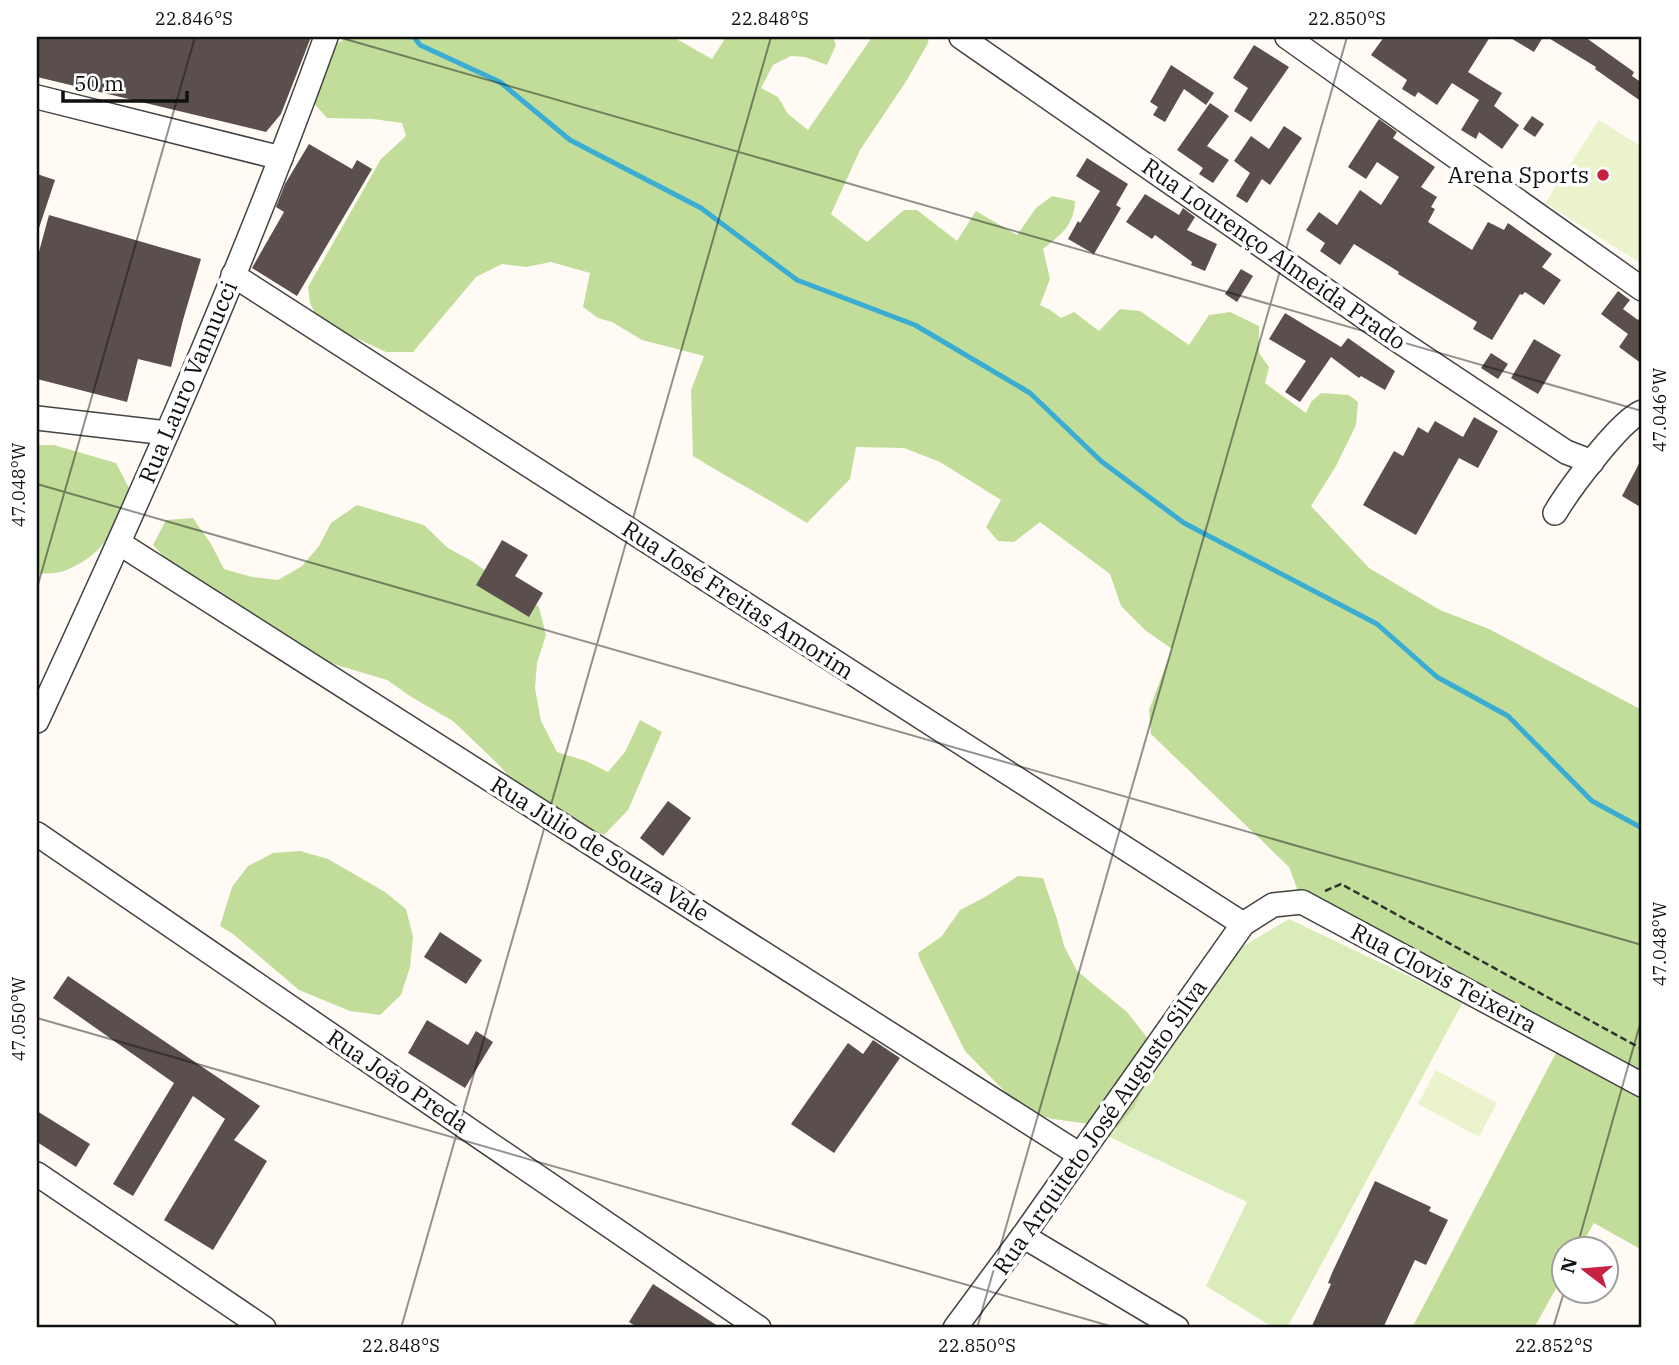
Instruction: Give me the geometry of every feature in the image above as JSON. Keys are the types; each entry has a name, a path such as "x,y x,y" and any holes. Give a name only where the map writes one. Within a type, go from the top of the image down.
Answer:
{"street":[{"name":"Rua Lauro Vannucci","path":"37,722 167,433 281,158 326,37"},
{"name":"Rua Lourenço Almeida Prado","path":"961,37 1393,337 1566,452 1592,461"},
{"path":"1287,37 1642,289"},
{"path":"38,100 281,158"},
{"name":"Rua José Freitas Amorim","path":"233,275 1243,924"},
{"path":"1555,513 1592,461 1619,430 1642,412"},
{"path":"37,418 167,433"},
{"name":"Rua Jùlio de Souza Vale","path":"119,543 1080,1155"},
{"name":"Rua João Preda","path":"37,834 759,1328"},
{"path":"1243,924 1273,905 1302,902"},
{"name":"Rua Clovis Teixeira","path":"1302,902 1549,1046 1642,1085"},
{"name":"Rua Arquiteto José Augusto Silva","path":"955,1328 1243,924"},
{"path":"37,1174 264,1328"},
{"path":"1023,1236 1177,1328"}],"path":[{"path":"1302,902 1341,884 1642,1049"}],"green space":[{"path":"346,37 673,37 712,59 726,37 833,37 836,45 827,65 805,57 791,56 773,65 761,88 778,97 788,114 808,130 872,37 929,37 907,80 860,150 831,214 867,242 904,210 917,210 957,241 976,211 1017,235 1036,208 1052,196 1075,201 1072,217 1066,228 1043,249 1050,279 1040,305 1061,318 1074,312 1099,331 1120,309 1140,311 1189,345 1209,315 1230,312 1259,326 1259,353 1269,367 1265,383 1306,413 1311,402 1321,393 1349,395 1358,402 1356,425 1336,466 1311,506 1369,568 1440,610 1489,629 1642,710 1642,1085 1302,902 1289,867 1151,734 1149,710 1172,649 1145,630 1121,606 1110,574 1040,522 1014,542 998,541 986,527 1001,500 940,462 904,448 856,447 850,479 807,523 693,456 691,390 704,356 642,340 612,322 598,318 583,307 590,273 551,262 526,267 502,264 476,277 413,352 386,352 319,321 310,303 308,287 381,159 406,136 402,123 327,118 310,99 330,48"},
{"name":"Arena Sports","path":"1599,120 1642,147 1642,264 1545,203"},
{"path":"37,445 54,445 116,463 129,488 114,527 99,548 78,565 58,573 37,574"},
{"path":"357,505 424,525 448,548 518,590 539,607 546,635 537,663 535,688 541,721 557,752 586,761 608,772 625,752 640,720 662,732 628,810 605,834 580,832 547,822 501,767 453,721 387,680 273,646 188,584 153,545 166,520 193,518 224,569 252,577 278,580 302,566 319,546 331,523"},
{"path":"300,851 328,859 385,892 406,909 413,937 410,967 401,995 380,1015 350,1011 299,990 220,926 232,887 248,866 273,853"},
{"path":"1018,876 1043,878 1064,946 1077,971 1127,1012 1149,1040 1150,1071 1134,1108 1117,1128 1053,1119 1024,1111 965,1051 920,960 918,953 942,936 960,910"},
{"path":"1289,919 1463,1002 1287,1328 1274,1328 1206,1286 1247,1202 1103,1134 1240,948"},
{"path":"1557,1051 1642,1095 1642,1250 1594,1223 1586,1236 1550,1236 1550,1299 1534,1328 1412,1328"},
{"path":"1436,1070 1497,1103 1479,1137 1418,1104"}],"building":[{"path":"37,37 311,37 281,114 266,132 37,77"},
{"path":"1384,37 1490,37 1468,72 1502,93 1494,106 1519,125 1502,149 1479,132 1476,139 1461,130 1479,100 1452,83 1437,105 1418,92 1415,97 1402,89 1407,80 1371,55"},
{"path":"1509,37 1543,37 1534,52"},
{"path":"1547,37 1585,37 1634,72 1632,76 1642,83 1642,102 1595,69 1596,67"},
{"path":"1254,45 1289,67 1251,122 1234,111 1248,88 1233,78"},
{"path":"1171,65 1214,93 1206,105 1184,89 1165,122 1153,115 1158,107 1150,102"},
{"path":"1210,103 1229,116 1207,146 1229,160 1213,183 1199,174 1203,168 1177,150"},
{"path":"1532,116 1544,124 1535,137 1523,129"},
{"path":"1379,119 1397,132 1393,138 1435,167 1421,187 1437,197 1431,207 1435,209 1428,222 1472,250 1488,222 1504,230 1508,223 1552,254 1542,267 1561,280 1544,305 1525,292 1520,294 1492,340 1473,329 1477,322 1354,244 1340,265 1320,251 1325,243 1306,230 1319,212 1337,225 1360,190 1381,205 1399,177 1377,162 1366,179 1348,167"},
{"path":"1284,126 1302,138 1270,185 1262,179 1247,203 1236,196 1250,173 1234,161 1251,136 1269,149"},
{"path":"309,144 352,169 357,160 372,169 297,296 252,268 284,212 276,207 285,184"},
{"path":"1087,158 1128,184 1116,205 1121,208 1094,254 1068,239 1100,191 1076,176"},
{"path":"37,174 55,180 39,228 37,228"},
{"path":"1145,194 1179,215 1183,208 1195,217 1187,230 1217,244 1205,271 1191,265 1192,262 1155,235 1152,239 1126,222"},
{"path":"49,215 201,259 171,367 138,359 127,402 37,379 37,259"},
{"path":"1241,269 1253,276 1237,302 1225,294"},
{"path":"1618,291 1630,300 1623,309 1638,320 1642,315 1642,364 1619,347 1628,334 1601,314"},
{"path":"1285,313 1341,347 1348,338 1395,371 1385,390 1361,376 1359,378 1331,357 1300,402 1285,392 1306,361 1269,339"},
{"path":"1534,339 1561,355 1538,394 1511,378"},
{"path":"1491,353 1508,364 1498,379 1481,368"},
{"path":"1474,417 1498,431 1478,468 1459,458 1416,535 1363,505 1394,451 1403,456 1418,427 1428,433 1435,421 1463,437"},
{"path":"1642,458 1642,508 1622,496"},
{"path":"502,540 528,555 515,576 543,593 529,617 476,585"},
{"path":"668,801 691,818 663,856 640,838"},
{"path":"440,932 482,960 466,984 424,957"},
{"path":"68,976 260,1106 234,1140 267,1161 213,1250 164,1220 225,1119 193,1096 133,1196 113,1184 174,1083 53,998"},
{"path":"427,1020 468,1045 476,1031 493,1042 465,1088 408,1053"},
{"path":"873,1040 900,1058 834,1153 791,1124 848,1043 863,1054"},
{"path":"37,1111 90,1144 76,1167 37,1142"},
{"path":"1375,1181 1431,1207 1429,1211 1448,1220 1426,1265 1415,1260 1383,1328 1311,1328 1331,1284 1328,1283 1332,1273"},
{"path":"653,1284 721,1328 638,1328 629,1322"}],"waterway":[{"path":"414,37 420,45 500,82 570,140 701,208 797,280 915,325 1030,393 1101,461 1184,523 1377,624 1437,677 1508,716 1592,801 1642,828"}],"place":[{"name":"Arena Sports","path":"1603,175"}]}
